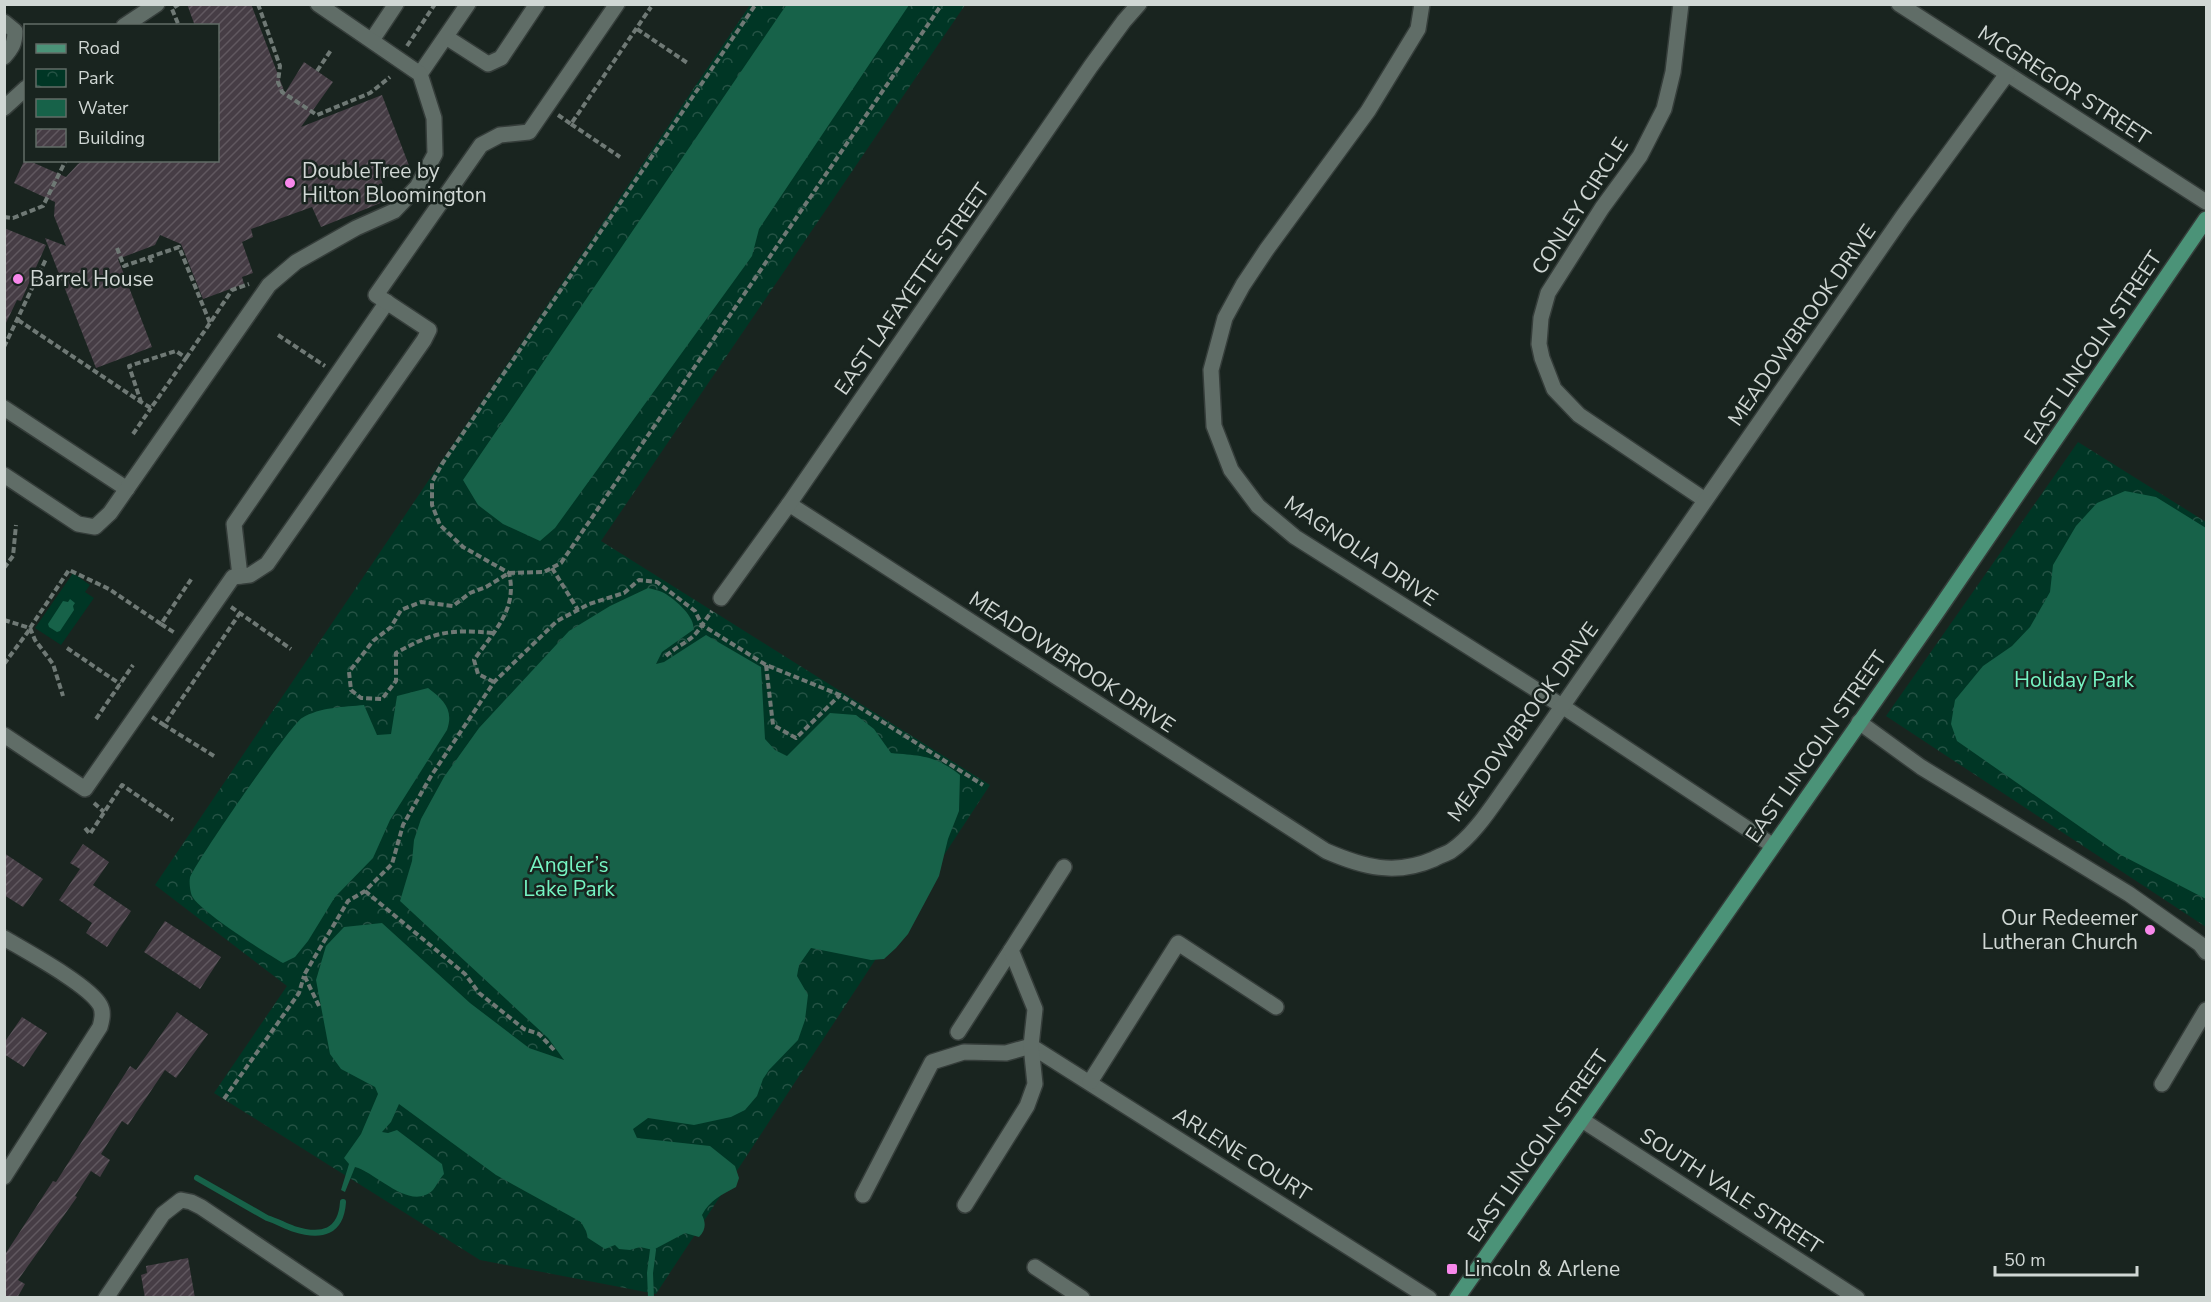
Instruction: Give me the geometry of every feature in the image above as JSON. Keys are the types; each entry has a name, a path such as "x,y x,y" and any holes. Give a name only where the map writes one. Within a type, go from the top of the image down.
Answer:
{"main road":[{"name":"EAST LINCOLN STREET","path":"1457,1298 2206,219"}],"street":[{"path":"127,24 157,4"},
{"path":"4,475 78,524 95,527 110,513 269,285 296,262 356,228 394,211 417,186 435,154 434,118 420,74 318,4"},
{"path":"372,40 396,4"},
{"path":"420,74 468,4"},
{"path":"446,37 488,64 501,58 537,4"},
{"path":"4,735 85,789 233,577 250,575 267,564 424,340 429,330 376,295 481,145 500,135 529,132 617,4"},
{"name":"EAST LAFAYETTE STREET","path":"721,598 789,504 1091,66 1139,4"},
{"name":"MAGNOLIA DRIVE","path":"1422,4 1418,29 1406,52 1368,111 1267,249 1225,318 1211,370 1214,426 1231,470 1258,506 1295,537 1562,706 1772,845"},
{"name":"CONLEY CIRCLE","path":"1681,4 1673,72 1664,109 1640,156 1596,217 1548,293 1541,318 1539,344 1554,389 1578,416 1705,500"},
{"name":"MCGREGOR STREET","path":"1899,4 2206,202"},
{"path":"4,22 15,31 15,41 13,48 4,57"},
{"name":"MEADOWBROOK DRIVE","path":"789,504 1326,851 1368,866 1393,870 1423,864 1451,851 1477,826 1903,216 2007,74"},
{"path":"4,108 24,90"},
{"path":"240,576 234,524 387,302"},
{"path":"4,408 127,489"},
{"path":"1859,722 1921,767 2129,894 2200,944 2206,952"},
{"path":"958,1032 1064,867"},
{"path":"4,938 86,989 102,1011 100,1027 4,1176"},
{"path":"1090,1082 1178,943 1276,1007"},
{"path":"965,1205 1027,1106 1035,1084 1031,1046 1035,1008 1011,950"},
{"path":"2162,1084 2206,1010"},
{"path":"863,1195 932,1062 964,1052 1006,1053 1031,1046"},
{"name":"ARLENE COURT","path":"1031,1046 1429,1298"},
{"name":"SOUTH VALE STREET","path":"1582,1120 1857,1298"},
{"path":"106,1298 163,1214 181,1200 201,1207 336,1298"},
{"path":"1035,1267 1082,1298"}],"path":[{"path":"178,24 172,9 179,4"},
{"path":"258,4 280,66 278,82 282,92 317,115 370,93 390,76"},
{"path":"402,53 435,4"},
{"path":"756,4 442,464 432,482 432,505 440,525 463,547 509,573 544,573 561,563 568,554 942,4"},
{"path":"571,124 651,8"},
{"path":"637,29 689,64"},
{"path":"317,71 331,50"},
{"path":"546,107 620,157"},
{"path":"4,217 13,218 43,206 65,162"},
{"path":"117,248 124,266 179,247 210,323"},
{"path":"149,257 153,265"},
{"path":"4,347 46,259"},
{"path":"133,435 232,290 257,281 269,285"},
{"path":"18,320 151,408"},
{"path":"278,335 326,367"},
{"path":"141,402 129,366 176,351 186,358"},
{"path":"4,568 13,556 16,525"},
{"path":"552,568 578,610"},
{"path":"4,664 69,570 110,589 176,634"},
{"path":"494,682 478,674 474,660 505,617 512,586 509,573"},
{"path":"493,633 462,630 423,638 396,653 396,681 382,699 361,698 351,690 349,672 373,641 391,627 401,610 421,602 453,606 470,593 486,587 509,573"},
{"path":"161,624 192,578"},
{"path":"224,1100 299,993 304,975 348,901 365,891 392,864 403,825 431,776 494,682 557,621 589,604 624,593 639,580 657,582 694,611 702,625 766,665 840,695 983,785"},
{"path":"666,656 690,641 721,598"},
{"path":"218,599 291,649"},
{"path":"214,756 164,726 240,613"},
{"path":"4,620 30,628"},
{"path":"30,628 35,640 53,664 63,696"},
{"path":"68,648 120,684"},
{"path":"96,720 133,665"},
{"path":"766,665 773,725 796,738 840,695"},
{"path":"85,828 90,834 122,785 173,820"},
{"path":"365,891 465,974 478,993 524,1029 539,1034 554,1050"},
{"path":"304,975 319,1006"}],"green space":[{"name":"Angler’s Lake Park","path":"750,5 965,5 601,541 990,785 656,1294 480,1260 214,1093 287,986 155,885"},
{"name":"Holiday Park","path":"2078,442 2206,522 2206,927 1886,716"},
{"path":"73,573 90,585 85,592 94,598 61,645 35,628"}],"water":[{"path":"787,4 909,5 759,229 752,256 555,528 540,541 503,524 478,505 463,480"},
{"name":"Holiday Park","path":"2125,491 2156,497 2206,528 2206,899 2119,854 1957,741 1951,724 1955,700 1983,666 2012,646 2030,627 2050,592 2053,565 2076,526 2097,503"},
{"path":"648,588 660,591 672,598 688,614 693,625 693,630 662,652 656,664 664,662 706,635 761,667 765,739 775,750 787,756 830,713 856,715 874,729 891,753 935,760 960,775 959,811 948,839 939,876 908,934 884,959 871,960 811,948 799,965 797,976 808,995 805,1020 798,1040 769,1070 757,1096 745,1110 731,1117 694,1125 648,1118 633,1129 637,1138 710,1146 735,1166 739,1178 736,1187 716,1198 705,1210 702,1215 704,1229 699,1237 685,1233 653,1250 640,1247 630,1250 619,1249 615,1245 605,1249 588,1238 581,1222 496,1175 399,1104 391,1122 382,1132 397,1130 442,1164 444,1174 433,1190 424,1196 414,1197 394,1189 355,1167 345,1192 341,1190 349,1164 344,1158 361,1134 378,1094 375,1087 341,1069 330,1054 316,980 326,946 344,927 382,923 470,1003 529,1048 564,1060 548,1038 400,901 421,819 444,777 479,728 569,631 610,606"},
{"path":"70,599 75,603 74,610 57,632 48,624 63,601 68,602"},
{"path":"428,688 446,706 449,717 447,730 390,820 373,858 335,897 308,941 295,957 283,963 197,903 192,896 190,884 190,878 196,867 263,768 302,718 324,710 364,705 377,735 391,734 397,696"}],"building":[{"name":"DoubleTree by Hilton Bloomington","path":"187,4 251,4 285,93 304,62 333,82 301,127 382,95 410,168 381,179 388,200 321,227 312,207 251,229 253,237 242,242 253,273 242,277 244,284 203,299 181,244 160,235 155,245 118,259 152,347 96,368 45,238 66,246 54,216 55,202 14,183 24,161 32,162 66,177 82,162 219,162 219,24 194,24"},
{"name":"Barrel House","path":"4,228 46,245 21,301 17,300 4,327"},
{"path":"83,844 109,862 93,885 131,911 107,947 86,933 92,923 59,900 80,869 70,863"},
{"path":"4,853 43,879 23,907 4,895"},
{"path":"165,921 221,957 200,989 144,952"},
{"path":"177,1012 208,1034 176,1078 165,1070 128,1125 122,1121 101,1154 110,1160 100,1177 91,1171 75,1196 77,1197 18,1280 25,1284 17,1298 4,1298 4,1256 53,1181 56,1182 130,1066 136,1070"},
{"path":"22,1017 47,1033 24,1067 4,1054 4,1043"},
{"path":"188,1258 195,1298 145,1298 141,1275 147,1273 146,1266"}],"waterway":[{"path":"197,1178 267,1218 304,1232 321,1232 334,1226 343,1202"},
{"path":"651,1298 650,1273 653,1250"}],"place":[{"name":"DoubleTree by Hilton Bloomington","path":"290,183"},
{"name":"Barrel House","path":"18,279"},
{"name":"Our Redeemer Lutheran Church","path":"2150,930"},
{"name":"Lincoln & Arlene","path":"1452,1269"}]}
